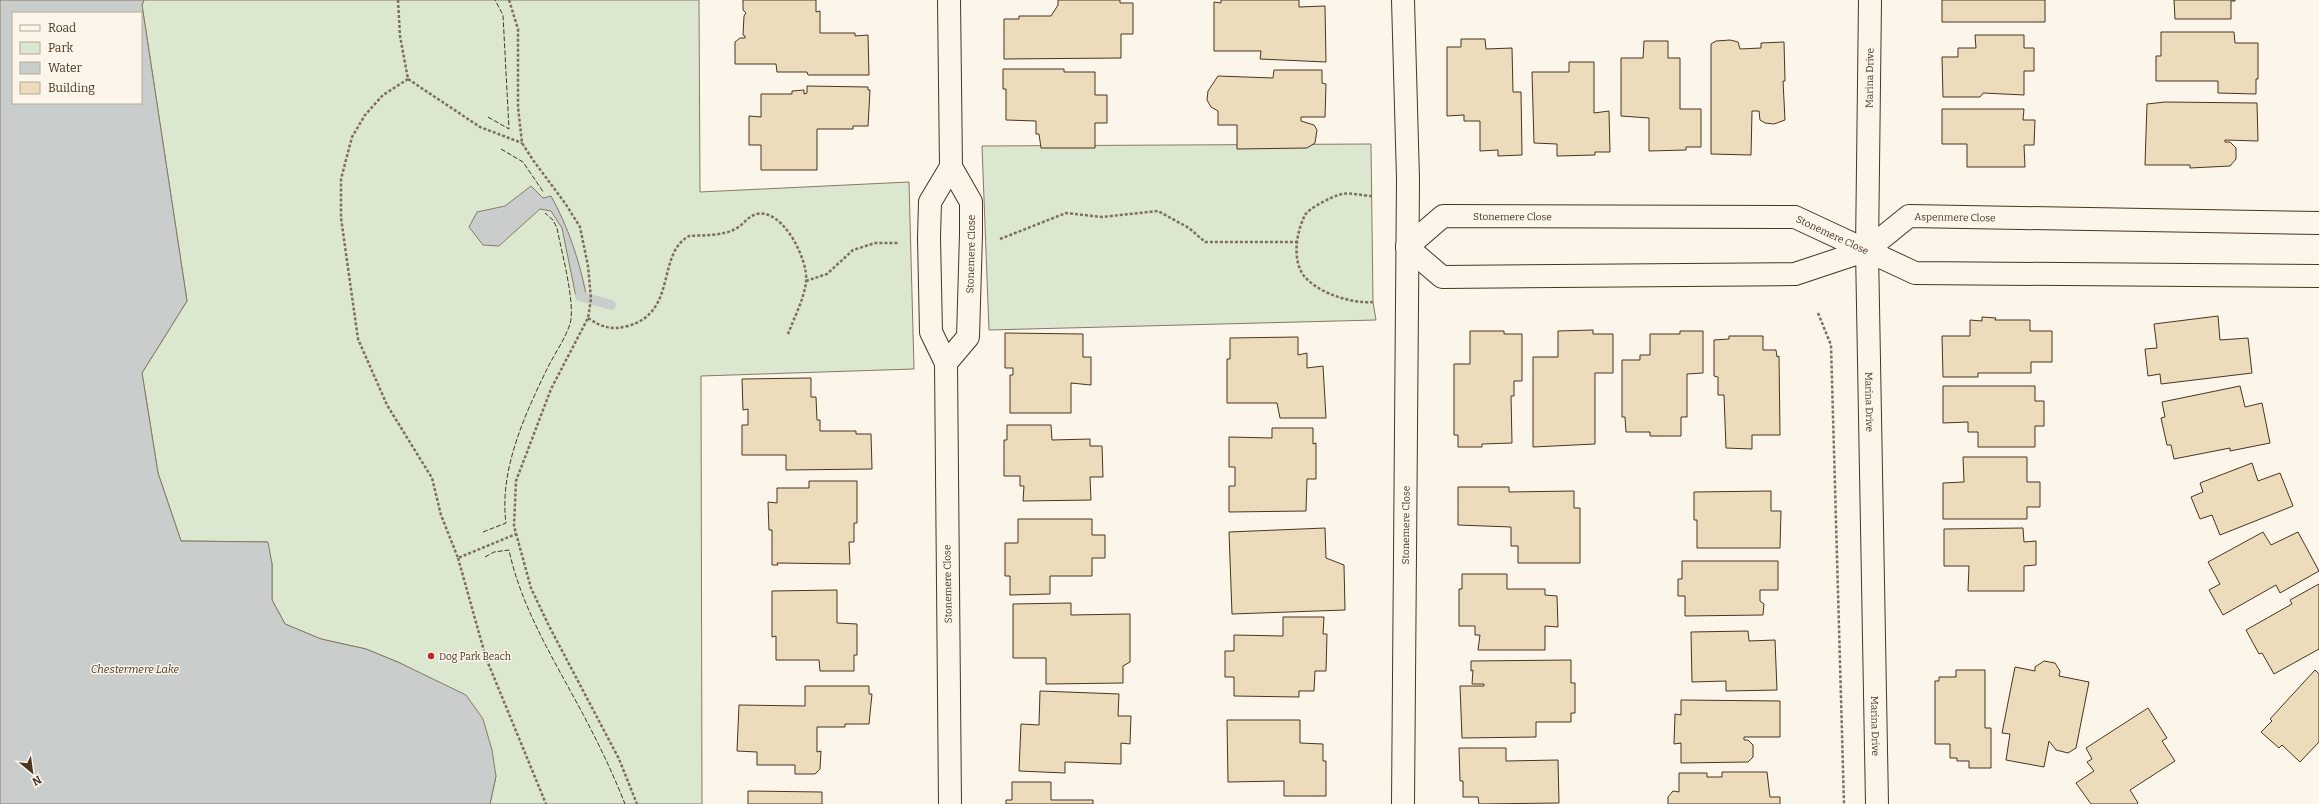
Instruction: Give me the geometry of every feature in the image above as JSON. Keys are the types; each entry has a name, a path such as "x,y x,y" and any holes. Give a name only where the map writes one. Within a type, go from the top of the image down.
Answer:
{"street":[{"name":"Stonemere Close","path":"946,363 968,337 971,202 951,167 949,0"},
{"name":"Stonemere Close","path":"1403,0 1408,179 1403,804"},
{"name":"Marina Drive","path":"1870,0 1867,250 1877,804"},
{"name":"Stonemere Close","path":"950,804 946,363 931,332 929,238 930,202 951,167"},
{"name":"Stonemere Close","path":"1407,247 1443,216 1795,217 1867,250"},
{"name":"Aspenmere Close","path":"1867,250 1909,216 2319,223"},
{"name":"Stonemere Close","path":"1407,247 1442,277 1795,274 1867,250"},
{"path":"1867,250 1915,273 2319,276"}],"path":[{"path":"398,0 400,36 408,79 480,127 522,143"},
{"path":"509,0 518,29 518,107 522,143 565,203 580,227 588,266 592,299 588,318 551,389 516,481 514,526 531,588 548,624 619,759 636,804"},
{"path":"408,79 383,95 365,116 352,137 341,179 341,218 358,339 387,405 432,478 441,515 458,558 486,658 546,804"},
{"path":"1372,196 1343,194 1321,203 1306,214 1297,242 1296,258 1305,277 1331,295 1359,304 1373,302"},
{"path":"993,242 1066,212 1102,217 1158,210 1189,228 1205,242 1297,242"},
{"path":"588,318 601,327 610,329 637,323 654,310 659,302 675,251 683,239 689,236 728,232 758,214 770,216 783,224 804,260 806,281 788,334"},
{"path":"806,281 827,274 853,250 875,243 903,243"},
{"path":"1818,313 1832,345 1844,804"},
{"path":"458,558 516,534"}],"green space":[{"path":"144,0 699,0 700,192 909,182 914,369 701,376 702,804 490,804 496,776 432,680 400,663 366,649 321,639 285,624 272,600 272,564 267,542 181,541 158,473 142,373 187,301 142,5"},
{"path":"1371,144 1373,302 1376,320 989,330 982,146"}],"water":[{"name":"Chestermere Lake","path":"0,0 144,0 142,5 187,301 142,373 158,473 181,541 268,542 272,564 272,600 285,624 321,639 366,649 400,663 466,695 483,719 492,750 496,776 490,804 0,804"},
{"path":"531,186 543,198 551,196 563,219 580,268 586,294 576,297 562,228 551,211 540,209 499,246 483,245 469,227 477,212 505,206"}],"building":[{"path":"743,0 816,0 816,12 820,11 820,33 855,33 855,36 868,35 869,75 808,75 807,72 777,72 776,64 735,64 735,42 740,38 745,38 743,35 744,16 746,13 743,10"},
{"path":"1058,0 1120,0 1120,3 1133,3 1133,34 1121,34 1121,58 1004,59 1004,19 1019,19 1019,16 1051,16 1058,5"},
{"path":"1221,0 1299,0 1299,7 1325,6 1326,62 1260,59 1261,51 1214,51 1214,2 1221,3"},
{"path":"1942,0 2045,0 2045,22 1942,22"},
{"path":"2174,0 2235,1 2231,1 2231,19 2175,19"},
{"path":"2161,32 2234,32 2235,43 2258,43 2258,79 2256,79 2256,94 2218,93 2218,81 2156,81 2156,56 2161,56"},
{"path":"1975,35 2024,35 2024,48 2034,48 2034,71 2024,71 2024,95 1983,93 1980,97 1943,97 1942,57 1958,57 1958,48 1976,48"},
{"path":"1461,39 1485,39 1486,49 1512,48 1513,92 1521,92 1522,155 1498,156 1498,150 1480,151 1480,121 1464,121 1464,115 1447,116 1447,47 1461,47"},
{"path":"1730,40 1738,42 1740,49 1761,48 1761,43 1784,42 1785,81 1783,81 1785,120 1774,124 1765,123 1760,120 1759,111 1752,111 1751,155 1711,154 1711,44 1716,41"},
{"path":"1644,41 1668,41 1668,58 1680,58 1680,109 1701,109 1701,147 1686,147 1686,150 1649,151 1649,118 1621,116 1621,58 1643,58"},
{"path":"1569,62 1594,62 1594,113 1609,111 1610,152 1595,152 1595,155 1557,156 1557,144 1534,143 1532,72 1569,72"},
{"path":"1003,69 1064,69 1064,72 1095,72 1095,95 1107,95 1107,123 1095,123 1095,148 1041,148 1039,134 1036,134 1036,121 1006,120 1006,89 1003,89"},
{"path":"1274,70 1322,70 1322,83 1326,84 1325,117 1301,117 1301,121 1314,125 1317,130 1315,143 1307,148 1237,149 1237,125 1218,125 1218,111 1211,107 1207,100 1208,91 1218,76 1273,78"},
{"path":"807,86 868,87 868,90 870,90 868,126 853,126 853,129 817,129 817,170 761,170 761,145 749,145 749,116 761,117 761,94 792,94 792,91 804,90 804,94 807,93"},
{"path":"2165,102 2257,103 2258,141 2225,140 2225,142 2230,142 2236,148 2236,159 2230,166 2190,168 2190,165 2145,165 2147,104"},
{"path":"1942,109 2024,109 2023,120 2035,120 2034,145 2024,145 2025,167 1967,167 1967,144 1942,144"},
{"path":"2218,316 2220,340 2248,338 2252,373 2161,384 2160,374 2148,376 2145,349 2157,348 2154,324"},
{"path":"1982,317 1996,318 1995,320 2030,320 2030,331 2052,331 2052,362 2031,362 2031,373 1978,373 1978,377 1943,377 1942,336 1970,336 1970,320 1982,321"},
{"path":"1593,330 1593,334 1613,334 1613,373 1595,373 1595,444 1533,447 1533,357 1558,357 1558,331"},
{"path":"1470,331 1504,331 1504,334 1522,334 1522,381 1514,381 1514,396 1511,396 1512,443 1482,444 1482,447 1458,447 1458,435 1454,435 1454,364 1470,364"},
{"path":"1680,331 1703,331 1703,373 1687,374 1687,417 1681,417 1681,436 1650,436 1650,432 1626,432 1625,417 1622,417 1622,360 1640,360 1640,355 1650,355 1650,334 1680,334"},
{"path":"1005,333 1083,334 1083,357 1091,357 1091,385 1071,383 1071,413 1010,413 1010,375 1013,375 1013,368 1005,368"},
{"path":"1729,336 1763,336 1763,350 1776,350 1777,357 1779,356 1780,435 1752,435 1752,449 1726,448 1724,395 1718,395 1718,377 1714,376 1714,340 1729,339"},
{"path":"1298,337 1298,355 1307,353 1307,368 1323,366 1326,418 1280,418 1277,403 1227,403 1227,359 1230,359 1230,338"},
{"path":"811,378 811,397 816,397 817,420 820,420 820,431 856,431 856,434 871,434 872,469 786,470 786,455 742,455 742,425 748,425 748,409 743,410 742,379"},
{"path":"1943,386 2035,386 2035,401 2044,401 2044,426 2035,426 2035,447 1978,447 1978,432 1968,432 1968,422 1943,423"},
{"path":"2240,386 2245,407 2262,403 2270,443 2230,451 2230,448 2174,459 2171,445 2167,445 2161,418 2165,417 2162,402"},
{"path":"1007,425 1051,425 1052,440 1090,439 1090,446 1102,446 1103,477 1090,477 1091,500 1023,501 1024,486 1020,486 1020,476 1004,476 1004,440 1007,440"},
{"path":"1272,428 1313,428 1313,444 1316,443 1316,479 1307,479 1306,511 1229,512 1229,486 1235,486 1235,467 1229,467 1229,437 1272,438"},
{"path":"1963,457 2027,457 2027,482 2040,482 2040,507 2027,507 2027,519 1943,519 1943,483 1964,482"},
{"path":"2252,463 2258,481 2280,473 2293,506 2220,535 2212,515 2200,519 2191,497 2203,492 2200,483"},
{"path":"809,481 857,481 857,523 854,523 854,542 849,542 850,564 777,563 778,565 772,565 772,530 769,530 768,502 777,503 777,488 809,488"},
{"path":"1458,487 1509,487 1509,492 1574,491 1574,508 1580,508 1580,563 1518,563 1518,546 1511,546 1511,527 1458,525"},
{"path":"1771,491 1771,511 1781,511 1780,548 1697,548 1697,520 1694,520 1694,492"},
{"path":"1018,519 1092,519 1092,535 1105,535 1105,558 1092,558 1092,576 1050,576 1050,594 1010,595 1010,576 1005,576 1005,543 1018,543"},
{"path":"1325,528 1326,558 1344,565 1345,610 1232,614 1229,532"},
{"path":"2023,528 2024,542 2036,541 2036,565 2024,566 2024,591 1968,591 1969,566 1944,566 1944,529"},
{"path":"2263,532 2271,545 2298,532 2319,571 2280,593 2276,585 2223,615 2209,590 2220,584 2208,562"},
{"path":"1682,561 1778,561 1778,590 1760,590 1760,601 1764,604 1763,615 1685,616 1685,596 1678,596 1678,579 1682,579"},
{"path":"1462,574 1507,574 1507,589 1545,589 1545,595 1557,596 1558,627 1545,626 1545,650 1478,650 1480,635 1475,635 1475,626 1459,626 1459,589 1462,589"},
{"path":"2319,584 2319,649 2274,674 2262,653 2259,654 2246,630 2292,604 2290,600"},
{"path":"837,590 837,623 857,624 857,655 854,655 854,671 820,671 819,660 776,660 776,636 772,637 772,591"},
{"path":"1071,603 1071,615 1130,614 1130,662 1123,666 1123,683 1046,684 1046,658 1013,658 1013,604"},
{"path":"1283,617 1324,617 1323,634 1327,634 1326,671 1315,671 1314,691 1299,691 1299,697 1234,696 1234,677 1225,677 1225,651 1234,651 1234,635 1283,636"},
{"path":"1748,631 1749,641 1775,640 1777,690 1726,691 1726,681 1692,682 1691,632"},
{"path":"1571,660 1571,683 1575,683 1575,713 1571,713 1571,722 1536,722 1536,737 1462,738 1460,686 1484,686 1484,684 1472,684 1473,670 1471,671 1471,661"},
{"path":"2044,661 2055,663 2060,671 2059,676 2089,682 2076,748 2068,753 2056,750 2049,741 2044,767 2006,760 2010,734 2002,733 2015,667 2035,671 2035,667"},
{"path":"1956,670 1985,670 1985,728 1991,728 1991,768 1969,768 1969,761 1957,761 1957,758 1950,758 1950,744 1935,744 1935,681 1939,681 1939,677 1956,677"},
{"path":"2315,670 2319,674 2319,742 2300,762 2282,745 2279,748 2261,732 2272,721 2270,719"},
{"path":"805,686 869,686 869,694 872,694 869,724 845,724 845,727 817,727 817,752 821,751 820,769 815,774 795,774 795,765 757,765 757,752 737,751 739,705 805,706"},
{"path":"1040,691 1119,694 1118,716 1131,716 1130,744 1121,743 1121,764 1065,762 1065,773 1019,771 1021,724 1039,725"},
{"path":"1681,700 1780,701 1780,737 1744,737 1744,740 1748,740 1753,745 1753,757 1748,762 1681,763 1681,743 1674,744 1675,714 1681,715"},
{"path":"2148,708 2167,738 2162,741 2175,761 2130,790 2138,803 2137,804 2091,804 2076,783 2094,771 2087,762 2092,759 2086,748"},
{"path":"1227,720 1300,720 1300,743 1323,744 1323,761 1326,761 1326,796 1284,796 1284,781 1228,782"},
{"path":"1459,748 1506,748 1506,761 1558,760 1559,803 1479,804 1478,797 1463,797 1463,781 1460,781"},
{"path":"1722,772 1767,772 1770,797 1780,797 1780,804 1668,804 1668,797 1673,791 1679,792 1679,773 1707,773 1707,777 1722,777"},
{"path":"1012,782 1051,782 1051,800 1093,800 1093,804 1006,804 1006,800 1012,800"},
{"path":"748,791 822,792 822,804 748,804"}],"waterway":[{"path":"580,296 611,305"}],"fence":[{"path":"488,117 509,129 503,15 495,0"},
{"path":"501,149 523,162 544,193"},
{"path":"483,532 506,523 506,483 516,443 539,385 570,324 570,291 557,228 553,220 545,213"},
{"path":"485,557 494,552 509,550 520,588 535,624 594,735 625,804"}],"place":[{"name":"Dog Park Beach","path":"431,656"}]}
